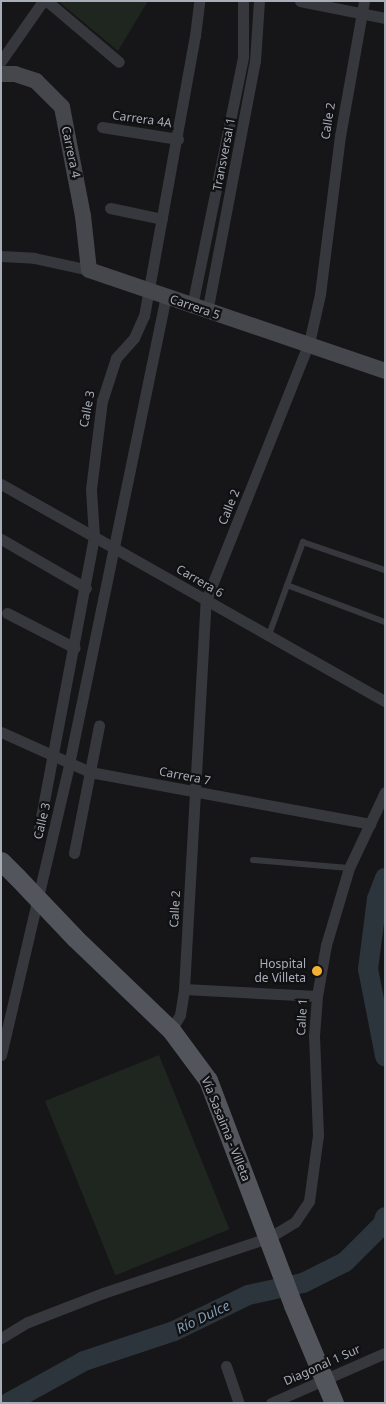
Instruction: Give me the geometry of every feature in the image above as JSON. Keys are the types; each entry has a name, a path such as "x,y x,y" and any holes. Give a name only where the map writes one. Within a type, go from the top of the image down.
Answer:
{"main road":[{"name":"Vía Sasaima - Villeta","path":"1,861 75,938 171,1030 208,1080 273,1246 293,1305 334,1403"}],"street":[{"path":"1,61 45,1 119,62"},
{"name":"Calle 3","path":"38,832 54,758 94,536 91,489 102,401 116,358 140,329 150,292 178,139 199,1"},
{"name":"Transversal 1","path":"199,309 243,57 244,1"},
{"name":"Transversal 1","path":"199,309 255,60 259,1"},
{"path":"300,1 385,18"},
{"name":"Calle 2","path":"171,1030 180,1015 184,989 206,600 309,343 320,294 340,136 360,13 364,1"},
{"name":"Carrera 4","path":"1,74 15,74 36,81 62,107 83,216 88,270"},
{"name":"Carrera 4A","path":"102,127 178,139"},
{"path":"110,208 162,219"},
{"name":"Carrera 5","path":"1,256 34,258 88,270 199,309 309,343 385,371"},
{"name":"Calle 3","path":"1,1055 69,764 166,297"},
{"name":"Carrera 6","path":"1,484 385,701"},
{"path":"1,539 86,588"},
{"path":"7,613 74,648"},
{"path":"74,854 99,725"},
{"name":"Carrera 7","path":"1,732 54,758 90,772 370,824"},
{"name":"Calle 1","path":"1,1338 28,1322 103,1293 273,1246 295,1222 309,1201 318,1135 314,1036 317,996 334,910 349,868 385,792"},
{"path":"184,989 317,996"},
{"name":"Diagonal 1 Sur","path":"271,1403 324,1378 385,1353"},
{"path":"226,1366 239,1403"}],"lane":[{"path":"269,636 302,542 385,570"},
{"path":"288,585 385,622"},
{"path":"253,860 349,868"}],"shaded area":[{"path":"58,1 148,1 118,51"},
{"path":"159,1055 229,1229 115,1275 45,1101"}],"waterway":[{"name":"Río Dulce","path":"385,878 377,899 368,969 385,1056"},
{"name":"Río Dulce","path":"8,1403 84,1361 174,1331 248,1295 303,1283 345,1262 383,1224 385,1217"}],"place":[{"name":"Hospital de Villeta","path":"317,971"}]}
